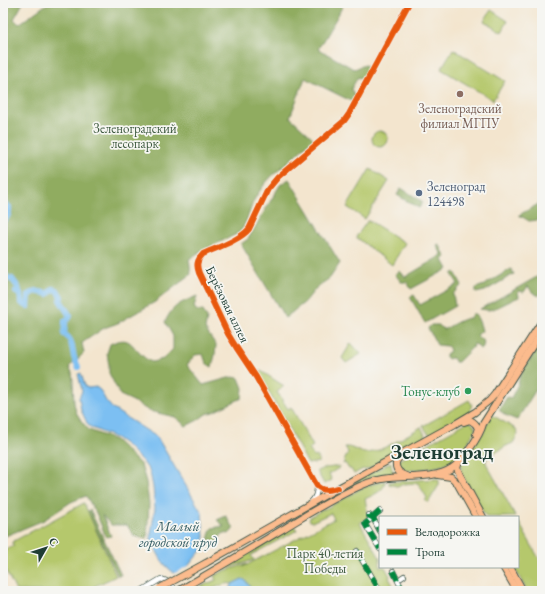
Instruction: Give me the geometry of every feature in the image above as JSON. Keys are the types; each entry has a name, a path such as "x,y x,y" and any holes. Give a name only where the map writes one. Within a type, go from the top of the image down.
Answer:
{"main road":[{"path":"158,590 338,488 455,424 480,408 495,394 542,321"},
{"path":"178,591 317,509 360,486 382,479 434,474 450,470 458,465 542,331"},
{"path":"480,408 487,407 493,410"},
{"path":"455,424 470,420 476,424 478,428 477,433 471,446"},
{"path":"404,452 399,456 396,462 396,468 400,473 409,477"},
{"path":"458,465 460,475 481,516"},
{"path":"434,474 451,477 457,483 475,516"},
{"path":"504,568 517,591"},
{"path":"511,568 523,591"}],"street":[{"name":"Берёзовая аллея","path":"317,486 256,377 228,334 199,273 197,265 199,258 204,254 246,233 270,185 347,117 410,3"},
{"path":"317,486 322,490 338,488"},
{"path":"307,506 316,496 317,486"},
{"path":"379,516 378,512 371,516 366,524 379,547"},
{"path":"371,516 379,529"},
{"path":"357,552 379,591"},
{"path":"393,571 402,589 395,591"},
{"path":"141,591 161,579 167,581 175,591"},
{"path":"372,586 379,591"}],"green space":[{"name":"Зеленоградский лесопарк","path":"3,3 23,3 14,19 19,24 48,3 344,3 318,49 354,69 365,65 369,68 363,80 358,77 351,89 355,97 353,102 305,78 290,117 314,139 265,184 254,200 246,222 239,233 201,251 189,259 191,274 155,302 118,323 104,328 82,343 84,353 69,367 72,372 76,412 82,422 89,430 115,440 141,465 146,482 149,504 147,539 134,536 127,525 111,525 102,515 111,536 106,537 96,513 86,496 71,502 44,520 3,537"},
{"path":"491,10 508,21 502,32 484,21"},
{"path":"453,49 505,81 493,100 441,69"},
{"path":"380,131 386,133 388,139 386,145 380,147 374,145 372,139 374,133"},
{"path":"370,169 389,181 365,219 347,207"},
{"path":"289,179 340,263 330,278 317,287 305,302 285,318 241,244 248,239 280,185"},
{"path":"401,188 423,202 419,208 397,195"},
{"path":"542,202 542,212 539,220 529,221 519,215"},
{"path":"368,220 405,243 392,265 356,237"},
{"path":"439,244 446,257 443,260 448,269 411,289 407,282 401,282 395,274 400,271 405,277 442,255 437,245"},
{"path":"511,269 514,274 485,291 476,293 476,288"},
{"path":"455,272 462,285 453,294 455,306 425,323 410,297 414,295 420,305 458,284 452,274"},
{"path":"542,274 542,290 539,296 532,292 528,286 524,292 518,291 519,297 490,310 480,309"},
{"path":"197,296 194,307 197,311 203,311 207,318 205,329 216,345 215,355 212,367 206,363 203,354 195,355 187,365 203,385 232,377 239,378 243,388 242,398 206,414 186,426 175,417 149,411 120,395 109,373 107,353 110,344 123,340 130,343 139,353 152,362 163,359 173,349 173,336 165,322 168,316 178,305"},
{"path":"472,314 475,314 480,324 482,331 477,336 484,342 483,347 480,349 474,344 473,347 458,362 455,362 454,359 451,358 448,359 446,354 450,351 449,348 447,346 437,345 428,328 431,325 439,325 445,329 461,320 470,318"},
{"path":"542,341 542,380 517,420 507,416 499,410 507,397 511,398 518,384 520,375"},
{"path":"351,343 361,354 346,363 342,358"},
{"path":"261,371 284,386 277,392 288,409 291,407 313,446 309,449 314,457 317,456 319,462 308,464 258,372"},
{"path":"469,400 472,405 470,409 472,411 431,435 423,426"},
{"path":"492,415 516,429 518,434 513,443 486,459 486,463 515,516 485,516 461,473 461,464 484,431"},
{"path":"467,422 471,422 475,427 475,430 460,455 455,460 428,468 406,471 402,470 399,460"},
{"path":"421,427 426,437 370,468 363,469 354,474 345,463 343,464 348,452 345,447 365,453 374,452"},
{"path":"391,462 395,473 372,477 345,488"},
{"path":"339,466 339,468 329,474 332,480 324,484 317,471"},
{"path":"438,479 439,485 428,503 425,500 427,498 418,483 403,484 398,487 389,484 389,482"},
{"name":"Парк 40-летия Победы","path":"385,481 381,490 365,499 368,518 360,523 379,556 379,568 386,568 394,587 387,591 253,591 245,580 242,579 232,584 209,589 201,589 199,587 216,580 214,576 224,571 247,564 243,567 334,519 331,513 312,522 309,520 310,517 320,511 362,488"},
{"path":"84,503 116,576 91,588 92,591 16,591 3,565 3,551 14,546 12,542"},
{"path":"90,510 121,575 118,576 88,511"},
{"path":"226,516 234,527 232,531 229,534 224,533 220,537 217,544 211,546 209,535 212,528 224,526 217,520"},
{"path":"519,523 542,564 542,591 527,591 515,568 519,568"},
{"path":"294,526 297,530 251,555 254,560 223,569"}],"water":[{"name":"Малый городской пруд","path":"81,373 86,387 96,387 100,390 106,401 113,409 157,437 202,513 205,546 189,565 188,572 199,591 183,591 174,573 162,561 151,541 155,508 150,472 143,462 126,445 116,438 88,425 81,410 79,398 82,391 78,374"},
{"path":"242,579 245,580 253,591 225,591 231,588 232,584"}],"pier":[{"path":"194,563 191,566 190,571 199,586 190,591 181,591 173,574"}],"waterway":[{"path":"3,203 9,207 8,215 4,220 3,219"},
{"path":"3,273 7,278 12,279 18,287 19,291 16,292 20,294 21,302 28,306 29,295 36,291 48,294 53,289 57,290 61,297 60,300 70,316 65,321 64,334 71,341 74,357 78,367"}],"marked path":[{"path":"379,547 365,524 380,511"},
{"path":"369,515 373,518 379,529"},
{"path":"357,551 380,591"},
{"path":"393,571 403,591"}],"cycle path":[{"path":"338,488 324,490 317,486 256,377 228,334 199,273 198,263 199,258 203,254 234,240 245,233 249,229 268,189 278,177 344,121 409,3"}],"place":[{"name":"Зеленоградский филиал МГПУ","path":"460,94"},
{"name":"Зеленоград 124498","path":"419,193"},
{"name":"Тонус-клуб","path":"468,391"}],"district":[{"name":"Зеленоград","path":"442,452"}]}
